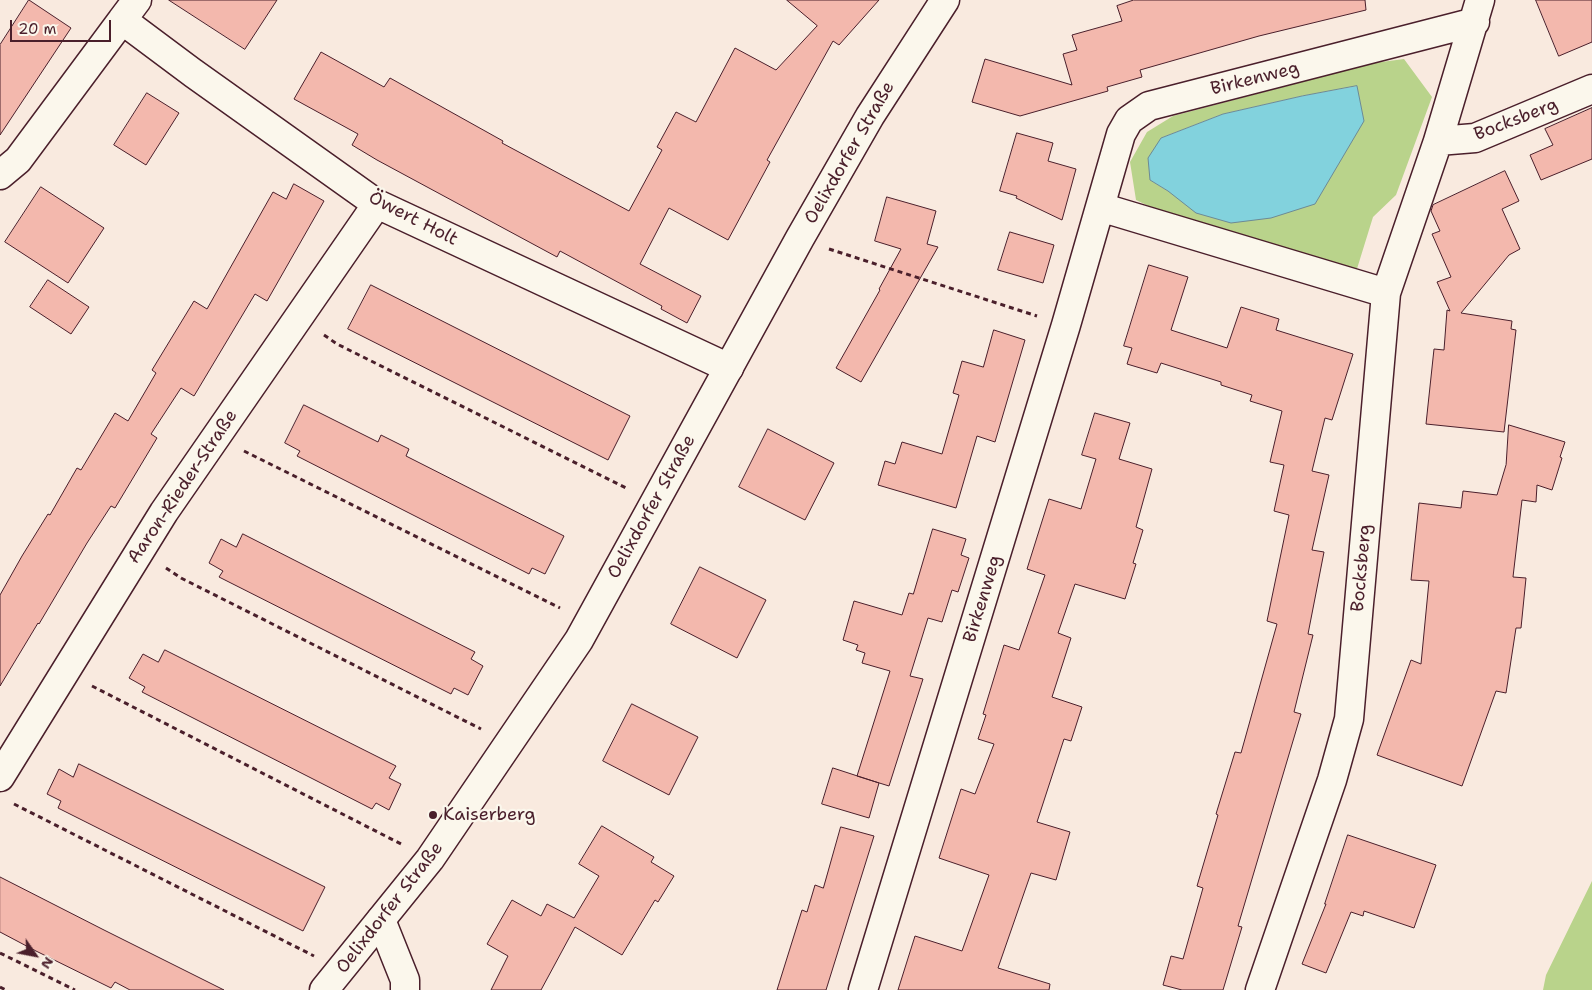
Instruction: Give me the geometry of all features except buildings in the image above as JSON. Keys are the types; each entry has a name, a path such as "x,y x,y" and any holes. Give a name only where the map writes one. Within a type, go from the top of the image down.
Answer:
{"street":[{"name":"Oelixdorfer Straße","path":"324,990 435,852 579,640 800,238 870,116 945,0"},
{"path":"0,175 18,160 129,10"},
{"name":"Öwert Holt","path":"129,10 209,84 377,204 729,368"},
{"name":"Bocksberg","path":"1260,990 1332,780 1349,719 1386,294 1438,141 1478,11"},
{"name":"Birkenweg","path":"863,990 1066,325 1121,134 1129,120 1149,106 1478,11"},
{"name":"Bocksberg","path":"1438,141 1475,138 1592,90"},
{"name":"Aaron-Rieder-Straße","path":"4,789 65,672 139,551 377,204"},
{"path":"1100,207 1386,294"},
{"path":"381,920 405,980 405,990"}],"path":[{"path":"800,238 863,261 1066,325"},
{"path":"299,317 337,344 654,503"},
{"path":"220,432 248,454 589,622"},
{"path":"139,551 181,578 474,726"},
{"path":"65,672 394,840"},
{"path":"4,789 313,955"},
{"path":"0,953 75,990"},
{"path":"0,987 6,990"}],"green space":[{"path":"1404,59 1432,97 1396,195 1373,217 1356,272 1167,215 1136,200 1130,162 1147,132 1173,116 1374,63","holes":["1357,86 1168,191 1150,180 1161,138 1223,114"]},
{"path":"1592,881 1592,990 1543,990 1546,975"}],"water":[{"path":"1357,86 1364,121 1315,204 1271,218 1231,223 1196,213 1168,191 1150,180 1148,158 1161,138 1223,114"}],"place":[{"name":"Kaiserberg","path":"433,815"}]}
